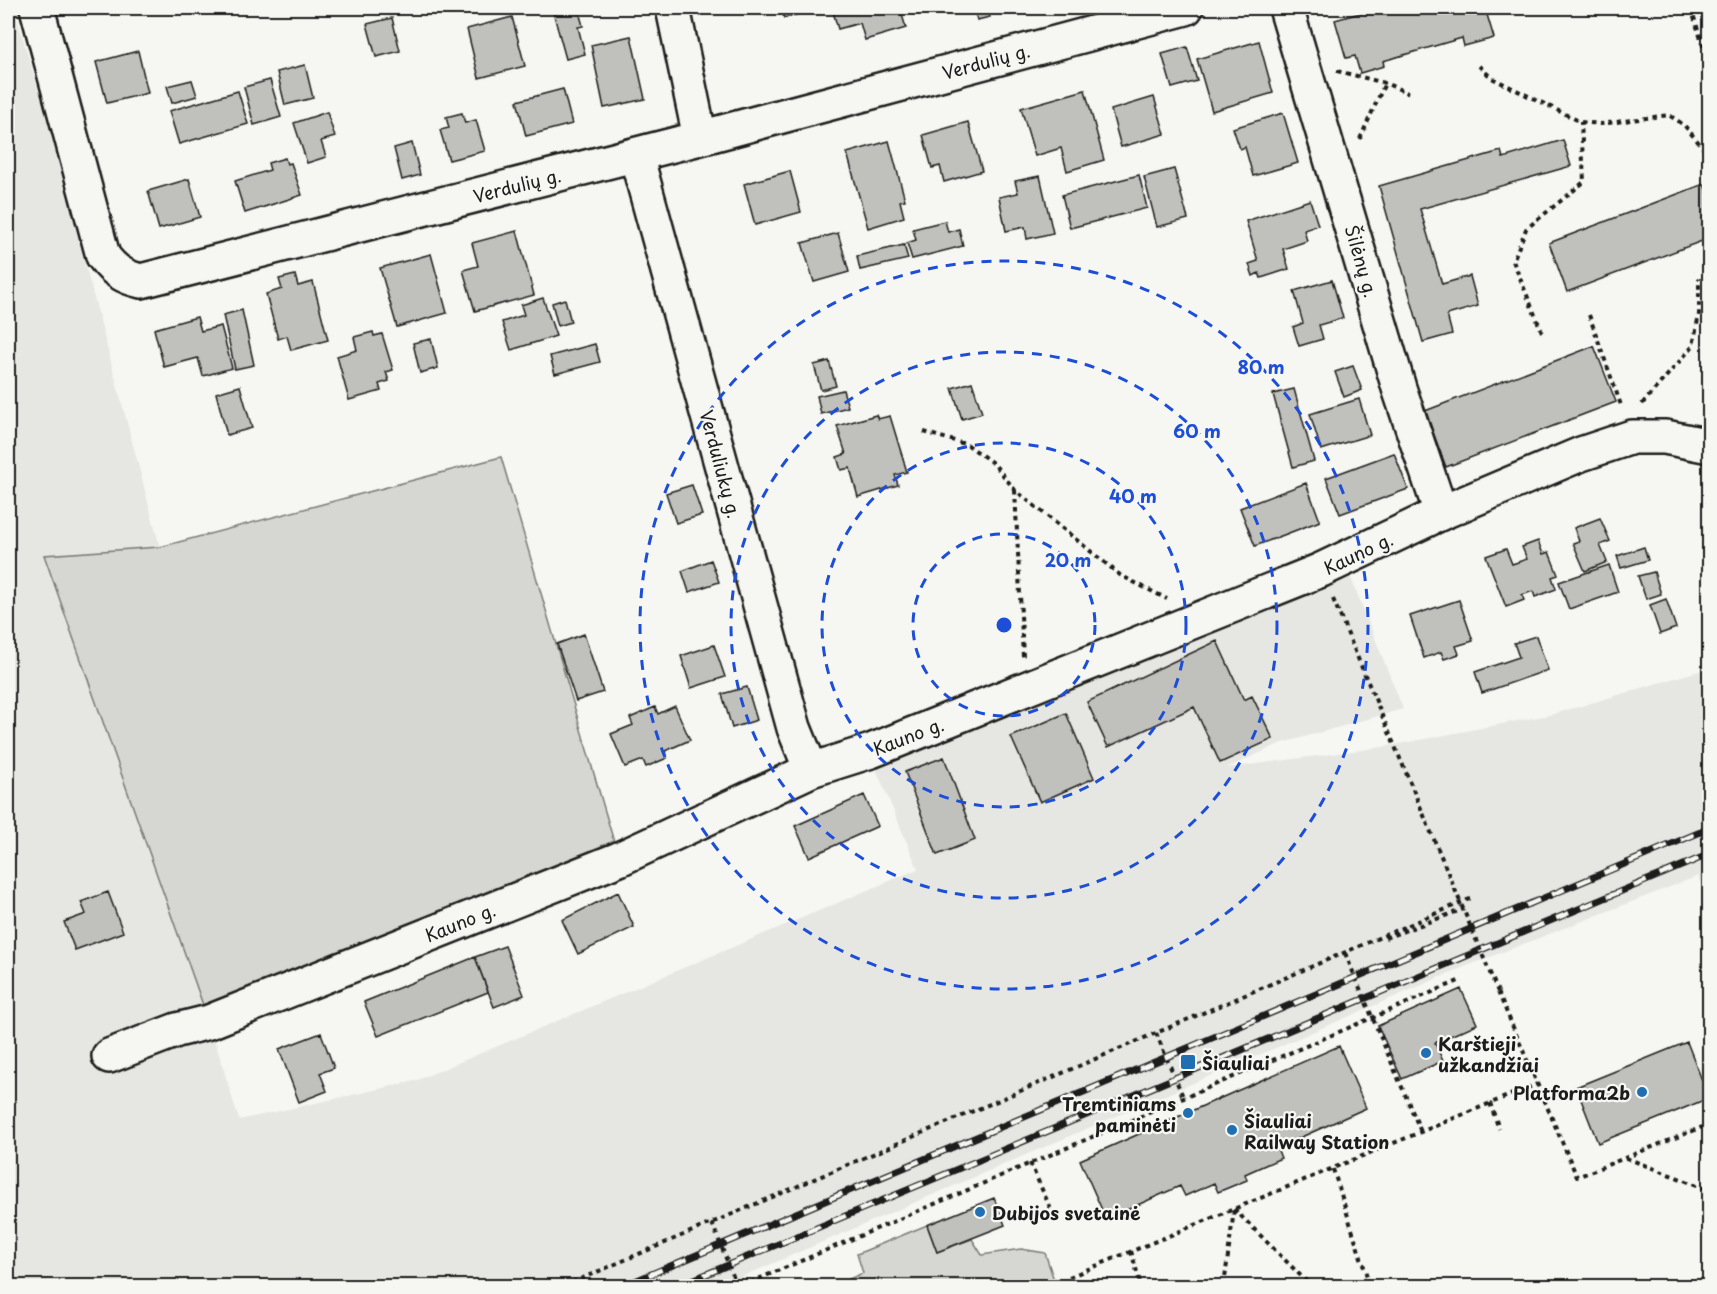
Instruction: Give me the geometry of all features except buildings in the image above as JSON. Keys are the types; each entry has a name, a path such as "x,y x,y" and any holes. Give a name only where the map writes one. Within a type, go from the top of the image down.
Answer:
{"street":[{"name":"Verdulių g.","path":"37,8 104,256 111,267 124,277 141,281 636,155 1186,8"},
{"path":"673,8 700,138"},
{"name":"Šilėnų g.","path":"1286,8 1399,388 1441,513"},
{"name":"Verduliukų g.","path":"636,155 794,728 811,770"},
{"name":"Kauno g.","path":"108,1056 177,1030 210,1022 619,859 811,770 871,752 1196,622 1321,570 1441,513 1560,463 1632,437 1665,437 1710,446"}],"path":[{"path":"1691,8 1710,67"},
{"path":"1304,63 1385,82 1408,93"},
{"path":"1479,66 1492,78 1581,122 1601,124 1669,115 1684,126 1710,156"},
{"path":"1356,148 1385,82"},
{"path":"1542,332 1513,261 1526,229 1584,182 1581,122"},
{"path":"1632,437 1642,404 1693,346 1699,314 1699,278"},
{"path":"1589,315 1632,437"},
{"path":"924,432 968,445 994,464 1015,490 1120,575 1166,598 1196,622"},
{"path":"1015,490 1024,690"},
{"path":"1332,596 1577,1177 1710,1124"},
{"path":"564,1287 1472,898"},
{"path":"1343,953 1464,909"},
{"path":"1343,953 1421,1132"},
{"path":"742,1287 1030,1162 1372,1020 1461,980"},
{"path":"1156,1033 1184,1099"},
{"path":"1070,1277 1537,1084"},
{"path":"1490,1103 1499,1130"},
{"path":"1625,1158 1710,1190"},
{"path":"1030,1162 1054,1216"},
{"path":"1333,1169 1370,1287"},
{"path":"1224,1287 1234,1209"},
{"path":"1234,1209 1311,1287"},
{"path":"712,1223 737,1287"},
{"path":"1131,1251 1141,1287"},
{"path":"1701,1287 1710,1269"}],"shaded area":[{"path":"8,8 14,8 46,117 160,547 45,555 209,1022 239,1120 415,1081 918,869 876,769 1351,578 1403,709 1279,744 1227,768 1383,747 1554,714 1709,668 1709,894 1706,896 1698,876 1464,967 720,1286 8,1286"},
{"path":"501,457 619,859 209,1022 44,555 160,547"},
{"path":"927,1225 937,1252 972,1239 982,1255 1021,1249 1045,1253 1056,1286 833,1286 863,1273 857,1254"}],"railway":[{"path":"623,1286 1710,828"},
{"path":"678,1286 1710,854"}],"place":[{"name":"Karštieji užkandžiai","path":"1426,1053"},
{"name":"Šiauliai","path":"1188,1062"},
{"name":"Platforma2b","path":"1642,1092"},
{"name":"Tremtiniams paminėti","path":"1188,1113"},
{"name":"Šiauliai Railway Station","path":"1232,1130"},
{"name":"Dubijos svetainė","path":"980,1212"}]}
